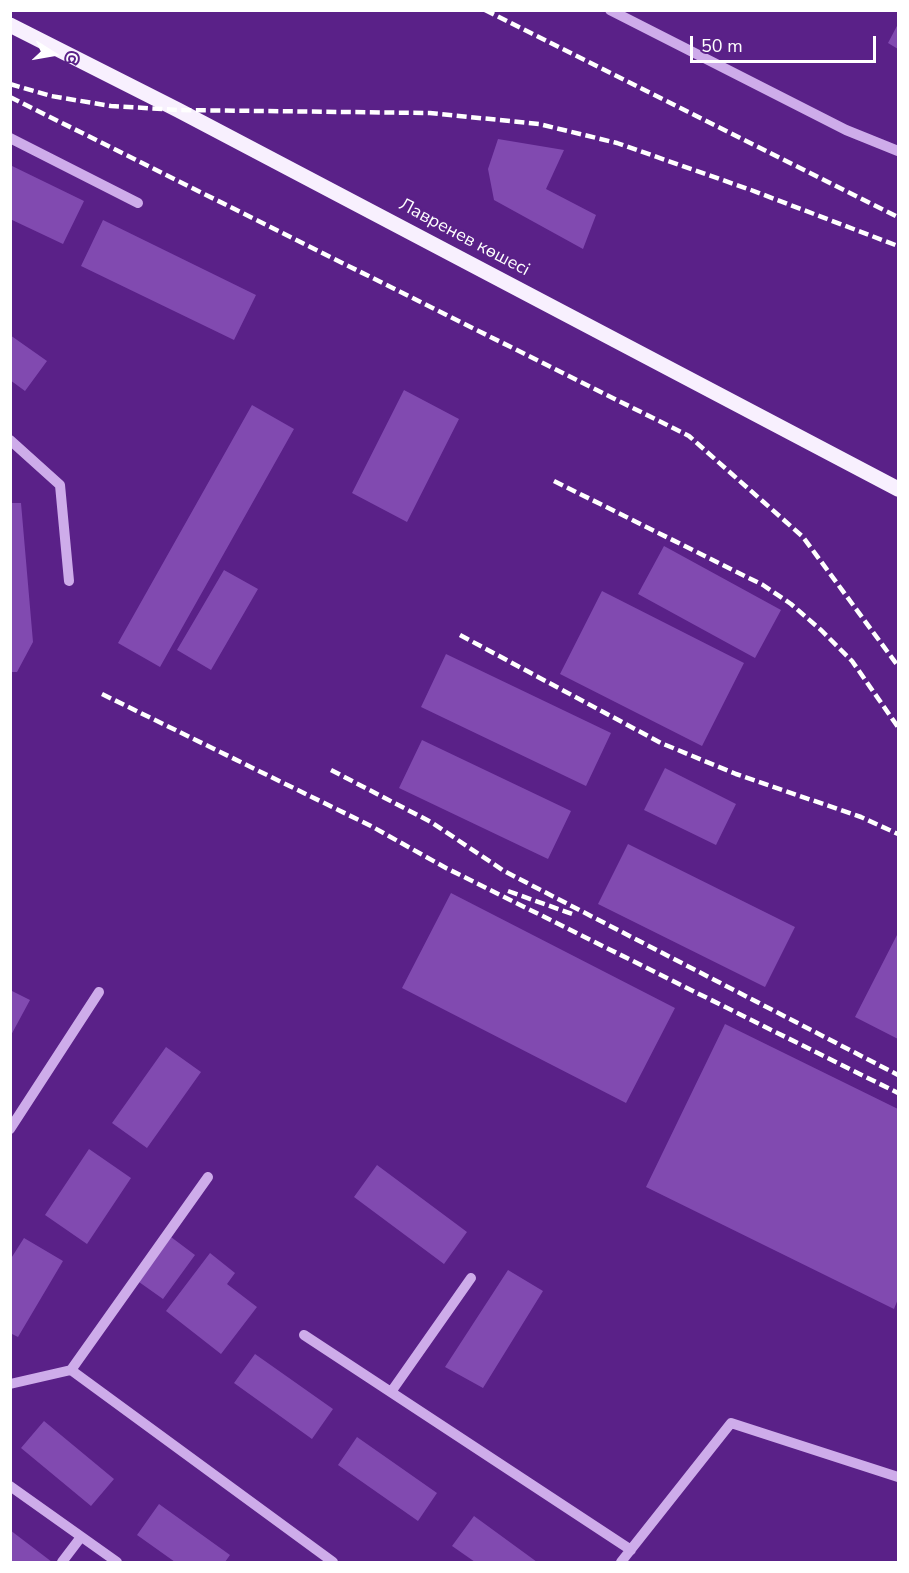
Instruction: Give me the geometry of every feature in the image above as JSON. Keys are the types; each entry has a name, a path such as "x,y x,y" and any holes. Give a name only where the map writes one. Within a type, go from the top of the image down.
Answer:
{"main road":[{"name":"Лавренев көшесі","path":"10,25 178,110 898,489"}],"street":[{"path":"610,10 846,130 898,151"},
{"path":"10,138 138,203"},
{"path":"10,440 60,485 69,581"},
{"path":"10,1129 99,992"},
{"path":"10,1384 70,1370 208,1177"},
{"path":"391,1392 471,1278"},
{"path":"304,1335 631,1550"},
{"path":"70,1370 333,1563"},
{"path":"621,1563 731,1423 898,1477"},
{"path":"10,1486 117,1563"},
{"path":"62,1563 81,1537"}],"building":[{"path":"898,24 898,49 888,43"},
{"path":"498,139 564,150 546,189 596,215 583,249 494,200 488,169"},
{"path":"10,165 84,201 63,244 10,219"},
{"path":"103,220 256,295 234,340 81,266"},
{"path":"10,335 47,361 25,391 10,380"},
{"path":"404,390 459,419 407,522 352,493"},
{"path":"252,405 294,429 160,667 118,643"},
{"path":"10,503 21,503 33,642 17,672 10,672"},
{"path":"664,546 781,610 755,658 638,594"},
{"path":"224,570 258,589 211,670 177,650"},
{"path":"602,591 744,663 702,746 560,674"},
{"path":"446,654 611,733 586,786 421,707"},
{"path":"422,740 571,811 548,859 399,788"},
{"path":"665,768 736,804 716,845 644,810"},
{"path":"628,844 795,927 765,987 598,904"},
{"path":"451,893 675,1008 626,1103 402,988"},
{"path":"898,936 898,1039 855,1017"},
{"path":"10,990 30,1000 10,1037"},
{"path":"725,1024 898,1109 898,1299 894,1309 646,1187"},
{"path":"166,1047 201,1072 147,1148 112,1123"},
{"path":"89,1149 131,1178 87,1244 45,1215"},
{"path":"377,1165 467,1232 444,1264 354,1197"},
{"path":"171,1237 195,1255 163,1299 139,1282"},
{"path":"24,1238 63,1261 18,1337 10,1333 10,1260"},
{"path":"210,1253 235,1273 227,1284 257,1307 221,1354 166,1311"},
{"path":"508,1270 543,1291 483,1388 445,1367"},
{"path":"255,1354 333,1409 312,1439 234,1383"},
{"path":"44,1421 114,1479 91,1506 21,1448"},
{"path":"357,1437 437,1493 418,1521 338,1465"},
{"path":"159,1504 230,1555 225,1562 175,1562 137,1535"},
{"path":"474,1516 537,1562 475,1562 452,1546"},
{"path":"10,1530 52,1562 10,1562"}],"railway":[{"path":"485,10 898,217"},
{"path":"10,84 51,96 111,106 178,110 430,113 539,124 617,143 751,190 898,246"},
{"path":"10,97 689,436 803,537 898,666"},
{"path":"554,481 763,585 791,604 852,661 898,727"},
{"path":"460,635 661,743 736,774 861,817 898,834"},
{"path":"102,694 371,826 446,868 898,1093"},
{"path":"331,770 431,822 504,871 898,1075"},
{"path":"508,891 575,915"}]}
